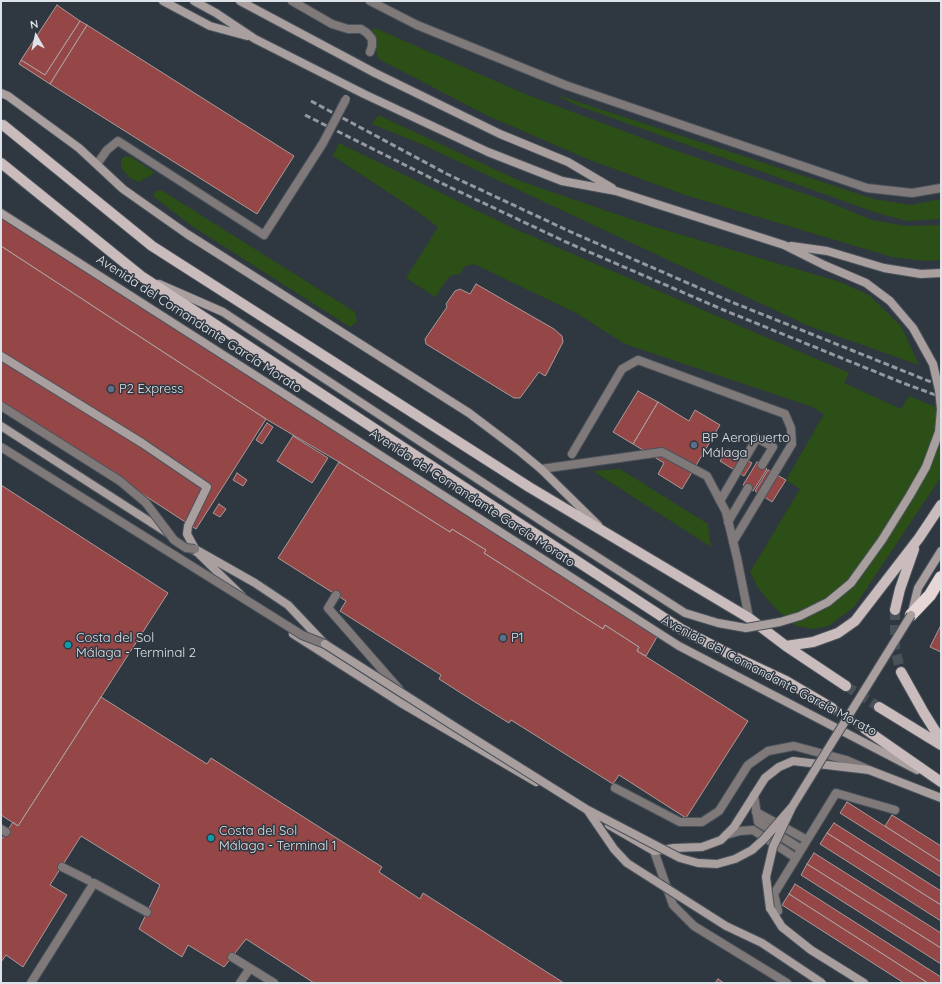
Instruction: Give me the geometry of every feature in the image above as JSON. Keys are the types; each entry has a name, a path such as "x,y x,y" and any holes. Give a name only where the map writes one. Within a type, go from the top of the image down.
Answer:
{"highway":[{"path":"911,615 930,594 941,577"}],"main road":[{"path":"3,126 152,246 529,487 749,618 786,646 846,686"},
{"name":"Avenida del Comandante García Morato","path":"1,163 141,276 681,629 786,681 832,708"},
{"path":"786,646 813,642 838,633 855,621 919,538 941,505"},
{"path":"895,610 900,588 919,538"},
{"path":"901,672 941,740"},
{"name":"Avenida del Comandante García Morato","path":"879,707 941,745"},
{"name":"Avenida del Comandante García Morato","path":"865,729 941,783"}],"street":[{"path":"163,1 210,26 255,39"},
{"path":"194,1 216,13 255,39 364,94 488,152 562,181 616,191 784,245 827,251 884,268 921,274 941,273"},
{"path":"240,1 375,73 500,134 568,162 616,191"},
{"path":"1,93 8,96 52,127 79,148 123,189 187,234 469,413 541,469 603,530"},
{"name":"Avenida del Comandante García Morato","path":"1,213 678,646 941,783"},
{"name":"Avenida del Comandante García Morato","path":"141,276 223,312 549,526 685,613 718,623 746,628 780,622 800,616 828,602 851,582 882,540 926,467 938,432 941,410 933,364 913,328 890,301 866,283 824,265 784,245"},
{"path":"1,356 142,443 207,487 188,526 187,534 196,549 255,583 288,605 325,644 586,809 680,858 698,863 717,864 736,859 752,850 764,839 792,807"},
{"path":"1,426 198,553 260,613 401,703 654,851 674,848 702,847 721,840 734,827 765,778 779,767 793,761 869,770 941,798"},
{"path":"864,983 811,950 782,926 770,908 766,877 773,847 792,807 911,615 918,588 941,551"},
{"path":"586,809 614,850 627,863 726,926 762,943 822,983"}],"lane":[{"path":"292,1 332,24 348,29 361,29 367,32 372,39 370,52"},
{"path":"370,1 417,25 565,85 868,188 912,193 941,188"},
{"path":"97,164 107,150 118,141 264,235 317,154 346,100"},
{"path":"572,454 622,369 638,360 785,414 791,428 792,444 733,542"},
{"path":"1,406 120,481 146,503 174,540 186,548 196,549"},
{"path":"720,501 757,438 773,447 762,466"},
{"path":"1,447 302,635 325,644"},
{"path":"541,469 662,452 707,476 726,512 749,618"},
{"path":"728,522 748,488"},
{"path":"336,595 328,608 401,691"},
{"path":"615,788 680,822 702,822 719,811 748,766 768,751 794,746 846,760 869,770"},
{"path":"778,911 774,894 836,793 895,810"},
{"path":"754,795 758,822 802,849"},
{"path":"756,812 807,840"},
{"path":"726,835 740,831 753,830 796,858"},
{"path":"654,851 673,905 694,926 787,983"},
{"path":"62,866 88,880"},
{"path":"31,983 94,883 147,912"},
{"path":"232,957 273,982"},
{"path":"240,983 250,968"}],"green space":[{"path":"375,28 525,94 674,150 826,201 872,220 906,226 941,225 941,260 925,261 892,257 685,195 590,160 488,116 377,58 376,42 371,32"},
{"path":"554,94 874,199 911,205 941,199 941,219 907,221 874,212 576,105"},
{"path":"378,115 520,181 645,224 840,282 869,295 901,326 919,365 809,326 421,144 372,124"},
{"path":"339,143 515,229 849,373 844,383 901,409 909,396 941,409 941,477 855,606 829,626 812,629 794,625 772,605 758,588 750,572 800,489 786,480 824,414 810,406 625,344 576,313 474,264 464,267 460,274 452,275 448,278 435,297 406,278 438,227 418,212 333,156"},
{"path":"125,156 131,157 155,173 139,182 130,178 121,168 121,160"},
{"path":"161,190 355,312 357,322 350,327 192,226 154,197 154,192"},
{"path":"620,469 708,524 711,547 593,471"}],"building":[{"path":"57,5 80,21 45,75 21,60"},
{"path":"80,21 87,25 50,84 19,64 21,60 45,75"},
{"path":"87,25 294,156 257,214 50,84"},
{"path":"1,215 657,637 646,656 637,651 639,647 605,625 603,629 484,553 486,550 452,529 450,532 339,462 266,419 1,246"},
{"name":"P2 Express","path":"1,246 266,419 196,529 1,402"},
{"path":"476,284 554,329 562,336 563,342 546,375 545,376 539,372 520,398 514,398 426,344 425,339 447,307 446,304 455,291 460,289 470,294"},
{"path":"638,391 658,402 633,444 613,432"},
{"path":"658,402 689,421 695,410 720,425 682,489 658,474 664,463 633,444"},
{"path":"267,423 273,427 262,444 256,440"},
{"path":"293,436 328,458 312,483 277,461"},
{"path":"728,449 752,463 744,476 720,461"},
{"name":"P1","path":"339,462 450,532 452,529 486,550 484,553 603,629 605,625 639,647 637,651 748,721 686,818 619,775 613,784 511,720 509,723 475,702 439,679 441,675 340,611 346,601 278,558"},
{"path":"757,462 767,469 753,491 743,485"},
{"path":"768,470 786,480 772,502 755,491"},
{"path":"237,473 247,480 243,486 233,480"},
{"name":"Costa del Sol Málaga - Terminal 2","path":"1,485 168,593 18,826 1,815"},
{"path":"219,504 226,509 220,517 213,513"},
{"path":"941,625 941,652 930,647"},
{"name":"Costa del Sol Málaga - Terminal 1","path":"101,697 207,764 211,758 382,867 379,872 420,899 423,893 564,983 314,983 246,939 224,967 188,945 182,957 139,929 160,885 81,836 50,885 67,895 23,967 6,955 1,962 1,840 13,822 18,826"},
{"path":"847,802 941,862 941,877 840,813"},
{"path":"892,815 941,846 941,862 885,826"},
{"path":"834,823 941,891 941,905 827,833"},
{"path":"827,833 941,905 941,921 820,844"},
{"path":"814,853 941,933 941,948 807,864"},
{"path":"807,864 941,948 941,964 801,875"},
{"path":"795,884 941,977 941,983 928,983 789,894"},
{"path":"789,894 928,983 904,983 782,905"},
{"path":"718,979 724,983 715,983"}],"tunnel":[{"path":"895,610 895,649 901,672"},
{"path":"846,686 879,707"},
{"path":"832,708 865,729"}],"railway":[{"path":"311,101 447,174 571,232 729,301 941,386"},
{"path":"305,115 441,183 566,242 726,311 941,397"}],"place":[{"name":"P2 Express","path":"111,389"},
{"name":"BP Aeropuerto Málaga","path":"694,445"},
{"name":"P1","path":"503,638"},
{"name":"Costa del Sol Málaga - Terminal 2","path":"68,645"},
{"name":"Costa del Sol Málaga - Terminal 1","path":"211,838"}]}
